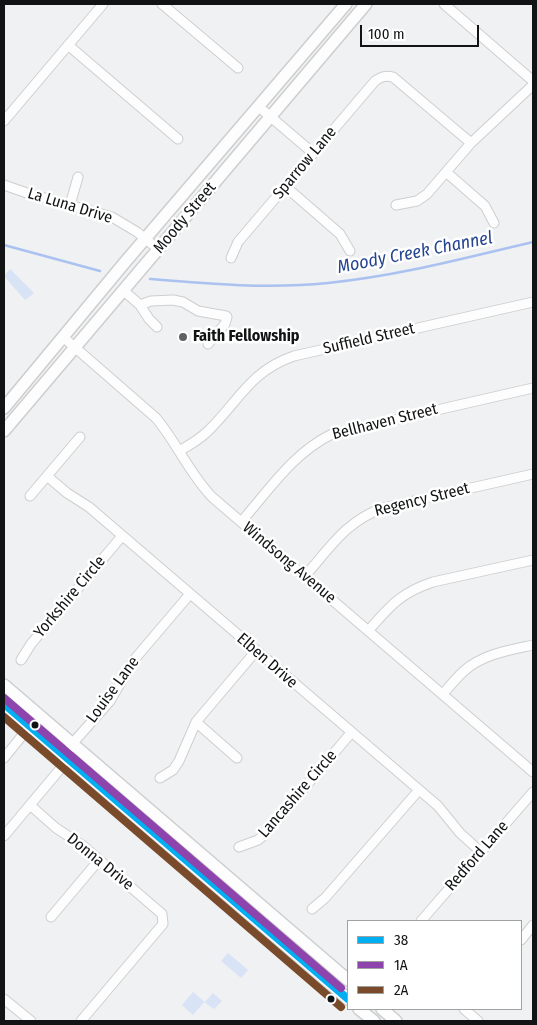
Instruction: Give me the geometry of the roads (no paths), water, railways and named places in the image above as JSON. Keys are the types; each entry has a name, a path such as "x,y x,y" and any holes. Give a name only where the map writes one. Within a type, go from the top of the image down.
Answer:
{"main road":[{"name":"Moody Street","path":"4,408 145,238 346,4"},
{"name":"Moody Street","path":"4,431 366,4"},
{"path":"5,688 347,979"},
{"path":"4,704 347,998"},
{"path":"360,1010 374,1021"},
{"path":"383,1010 396,1021"}],"street":[{"path":"4,121 103,4"},
{"path":"162,4 238,68"},
{"path":"444,4 533,81"},
{"path":"68,45 178,139"},
{"name":"Sparrow Lane","path":"231,258 238,242 375,81 387,75 393,77 471,143"},
{"path":"396,205 417,201 427,194 471,143 533,85"},
{"path":"259,107 314,153"},
{"path":"446,172 485,206 494,223"},
{"path":"70,205 78,177"},
{"name":"La Luna Drive","path":"4,185 112,217 145,238 158,249"},
{"path":"286,186 340,234 350,251"},
{"path":"124,290 140,305 145,314 157,327"},
{"path":"140,305 151,301 173,300 182,302 198,311 226,316 225,324 208,344"},
{"name":"Suffield Street","path":"180,451 208,430 252,380 280,361 294,356 533,302"},
{"name":"Windsong Avenue","path":"63,338 156,418 167,431 191,473 201,486 533,772"},
{"name":"Bellhaven Street","path":"241,522 300,454 315,442 332,434 533,388"},
{"path":"30,496 80,437"},
{"name":"Regency Street","path":"305,576 343,532 369,512 533,474"},
{"name":"Elben Drive","path":"47,476 67,493 89,507 438,806 460,833 481,852"},
{"name":"Yorkshire Circle","path":"21,660 30,644 122,536"},
{"path":"368,631 401,596 417,588 433,582 533,560"},
{"name":"Louise Lane","path":"4,836 61,768 72,744 110,701 133,661 190,594"},
{"path":"443,694 464,671 475,663 506,651 533,645"},
{"path":"160,778 174,770 196,722 256,652"},
{"path":"196,722 237,758"},
{"path":"4,758 30,726"},
{"name":"Lancashire Circle","path":"239,847 258,840 265,834 351,732"},
{"path":"312,909 326,898 419,790"},
{"name":"Redford Lane","path":"422,920 533,792"},
{"name":"Donna Drive","path":"30,805 56,828 99,860 162,914 163,924 81,1021"},
{"path":"51,917 99,860"},
{"path":"522,939 533,925"},
{"path":"4,998 30,1021"},
{"path":"465,1010 478,1021"}],"waterway":[{"name":"Moody Creek Channel","path":"150,279 262,286 328,283 406,271 533,242"},
{"name":"Moody Creek Channel","path":"4,245 100,271"}],"place":[{"name":"Faith Fellowship","path":"183,337"}]}
